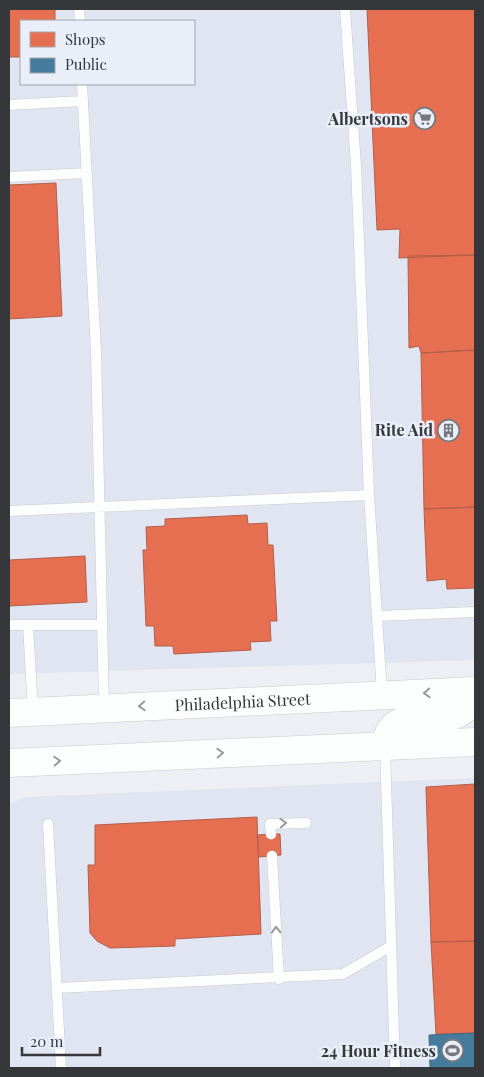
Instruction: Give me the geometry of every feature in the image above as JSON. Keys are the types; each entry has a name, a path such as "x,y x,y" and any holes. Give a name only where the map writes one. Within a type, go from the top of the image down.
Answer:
{"main road":[{"name":"Philadelphia Street","path":"21,712 475,691"},
{"path":"385,746 387,735 396,725 411,718 453,716 475,702"},
{"path":"9,763 475,742"}],"lane":[{"path":"345,9 356,166 369,495 382,695"},
{"path":"82,85 96,352 104,708"},
{"path":"10,104 83,101"},
{"path":"9,176 87,173"},
{"path":"9,511 369,495"},
{"path":"377,616 475,612"},
{"path":"9,625 101,625"},
{"path":"21,712 28,625"},
{"path":"385,746 395,1068"},
{"path":"271,834 270,824 306,823"},
{"path":"48,824 61,1068"},
{"path":"272,856 279,979"},
{"path":"57,988 279,979 343,974 391,946"}],"shaded area":[{"path":"9,9 475,9 475,660 9,674"},
{"path":"475,778 475,1068 9,1068 9,804 26,797"}],"building: Shops":[{"path":"9,9 55,9 55,20 20,20 20,57 9,57"},
{"name":"Albertsons","path":"367,9 475,9 475,255 399,258 400,229 377,230"},
{"path":"56,183 62,316 9,319 9,185"},
{"path":"475,255 475,350 421,353 419,346 409,348 408,256"},
{"name":"Rite Aid","path":"475,350 475,507 424,509 421,353"},
{"path":"475,507 475,588 447,589 446,579 427,581 424,509"},
{"path":"247,515 248,524 267,523 268,545 273,545 277,621 270,621 271,641 250,642 251,650 174,654 173,646 155,646 154,626 146,626 143,550 147,550 146,527 165,526 165,519"},
{"path":"85,556 87,602 9,606 9,560"},
{"path":"475,784 475,941 431,942 426,787"},
{"path":"257,817 261,934 175,939 175,946 110,948 97,941 90,933 88,865 95,865 95,825"},
{"path":"280,834 281,855 259,857 257,835"},
{"path":"475,941 475,1033 436,1034 431,942"}],"building: Public":[{"name":"24 Hour Fitness","path":"475,1033 475,1068 430,1068 429,1035"}],"place":[{"name":"Albertsons","path":"424,119"},
{"name":"Rite Aid","path":"449,430"},
{"name":"24 Hour Fitness","path":"452,1051"}]}
